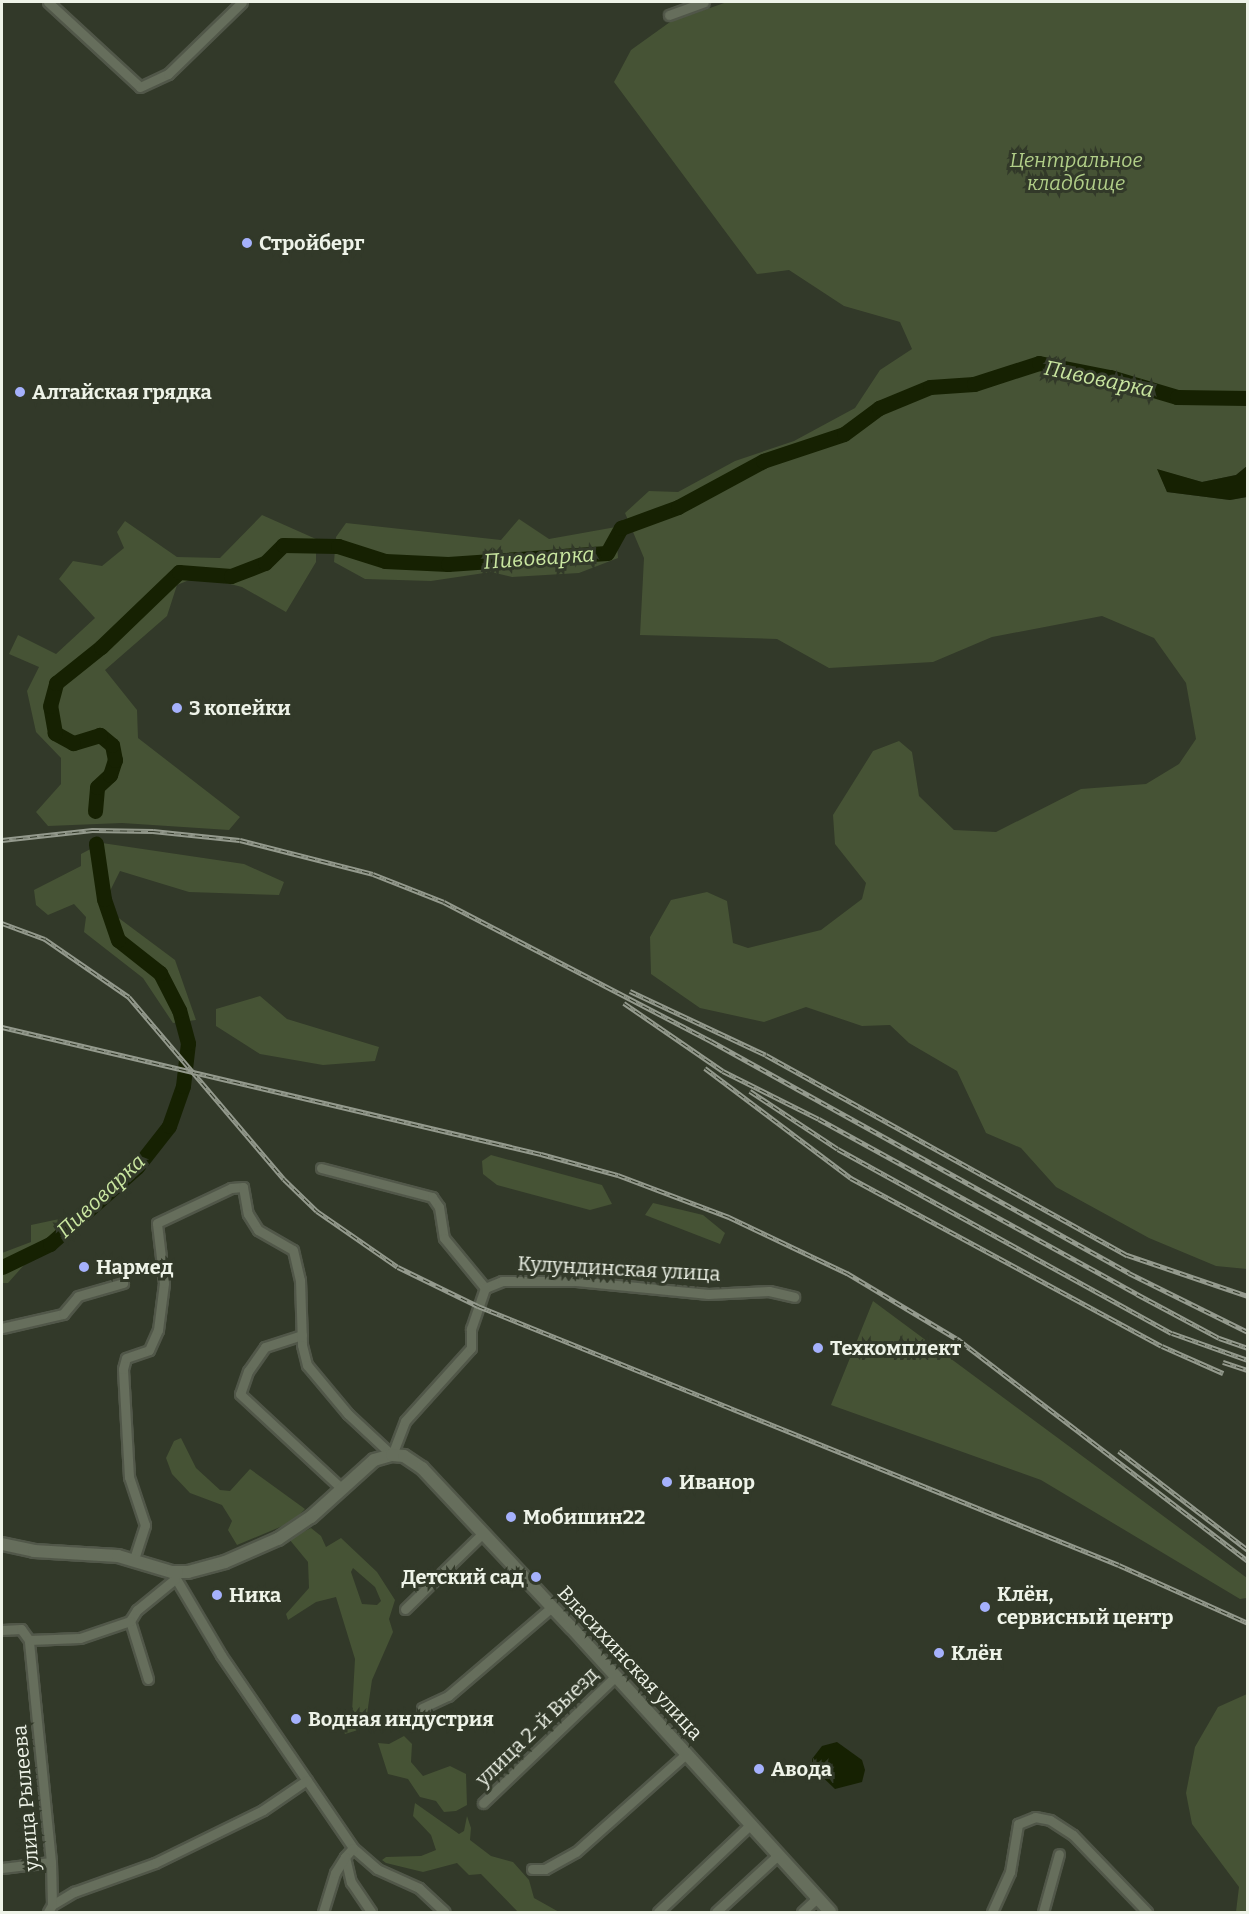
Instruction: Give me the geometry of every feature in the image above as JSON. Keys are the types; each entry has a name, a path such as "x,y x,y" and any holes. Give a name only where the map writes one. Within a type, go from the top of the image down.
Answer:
{"street":[{"path":"48,2 140,87 168,74 242,2"},
{"path":"669,15 704,2"},
{"path":"2,1630 21,1629 29,1640 80,1638 130,1621 174,1576 206,1568 278,1539 311,1517 374,1460 392,1455 405,1421 471,1348 471,1329 485,1288 444,1238 439,1207 432,1197 321,1167"},
{"name":"Власихинская улица","path":"134,1559 145,1525 129,1478 123,1369 126,1358 149,1350 158,1330 164,1283 157,1223 231,1188 243,1186 252,1224 293,1250 300,1280 302,1335 307,1365 320,1383 392,1455 404,1456 422,1468 687,1753 830,1912"},
{"name":"Кулундинская улица","path":"485,1288 502,1281 576,1281 708,1294 769,1291 794,1297"},
{"path":"2,1328 63,1314 78,1296 123,1283"},
{"path":"302,1335 265,1347 248,1371 240,1394 341,1488"},
{"path":"405,1609 483,1533"},
{"path":"2,1544 34,1551 134,1559 174,1576 353,1848 377,1869 419,1888 446,1912"},
{"path":"422,1708 448,1696 552,1607"},
{"path":"130,1621 148,1679"},
{"name":"улица Рылеева","path":"29,1640 51,1862 50,1909"},
{"name":"улица 2-й Выезд","path":"483,1803 616,1676"},
{"path":"532,1869 558,1864 576,1852 687,1753"},
{"path":"50,1909 74,1892 154,1863 262,1810 307,1780"},
{"path":"992,1912 1010,1872 1018,1824 1035,1817 1050,1820 1073,1835 1147,1912"},
{"path":"658,1912 751,1824"},
{"path":"323,1912 335,1873 353,1848"},
{"path":"1043,1912 1059,1854"},
{"path":"716,1912 778,1855"},
{"path":"345,1857 351,1882 371,1912"},
{"path":"2,1868 51,1862"},
{"path":"802,1912 817,1898"}],"green space":[{"name":"Центральное кладбище","path":"727,2 1247,2 1247,466 1236,475 1202,482 1158,470 1167,492 1230,500 1247,497 1247,1269 1216,1266 1149,1238 1056,1187 1021,1148 986,1133 957,1071 909,1043 890,1025 862,1026 806,1007 764,1022 700,1008 651,974 650,937 671,900 707,892 727,901 733,943 748,948 821,930 862,899 866,883 835,844 833,815 873,751 899,741 912,752 919,796 954,830 996,832 1081,789 1146,784 1179,764 1196,739 1186,683 1154,638 1102,616 992,637 933,662 829,668 777,639 640,635 644,558 625,513 649,491 678,492 735,461 794,441 855,408 880,370 912,349 900,322 844,306 789,270 757,274 614,82 631,50 670,22"},
{"path":"262,515 316,539 316,562 286,612 242,587 199,576 177,585 167,616 105,670 137,710 138,738 240,817 229,830 122,823 48,826 36,812 61,784 61,758 36,732 27,691 39,667 9,654 18,635 56,654 95,618 59,579 73,561 102,566 124,548 117,532 125,521 177,557 220,558"},
{"path":"519,519 549,539 616,527 618,558 579,573 512,577 491,572 431,581 365,579 334,562 336,537 346,523 501,540"},
{"path":"102,843 244,864 284,882 279,895 189,892 120,871 107,897 116,916 175,960 196,1020 173,1023 143,978 84,932 86,917 74,904 48,915 36,905 34,890 81,866 81,854"},
{"path":"260,996 287,1019 379,1047 375,1061 323,1065 260,1054 216,1026 216,1009"},
{"path":"491,1155 602,1185 612,1204 590,1210 497,1185 483,1174 482,1161"},
{"path":"653,1203 703,1215 725,1233 720,1244 645,1215"},
{"path":"64,1218 73,1229 59,1244 32,1256 8,1283 2,1283 2,1253 31,1242 31,1225"},
{"path":"873,1301 1247,1578 1247,1598 1240,1599 1041,1480 831,1405"},
{"path":"181,1438 196,1468 220,1490 230,1491 250,1469 305,1509 292,1522 237,1545 228,1530 232,1521 222,1505 190,1493 172,1474 166,1458 174,1441"},
{"path":"311,1528 321,1536 326,1547 341,1538 377,1572 395,1600 389,1619 393,1632 372,1680 366,1721 358,1730 345,1734 343,1729 352,1712 355,1659 336,1597 316,1602 288,1620 286,1614 309,1588 308,1562 289,1539","holes":["353,1568 375,1587 381,1601 377,1605 362,1604 351,1572"]},
{"path":"1247,1694 1247,1912 1236,1912 1239,1887 1192,1824 1186,1793 1195,1747 1218,1707"},
{"path":"404,1736 412,1744 411,1762 423,1776 450,1766 466,1774 467,1805 456,1811 444,1812 436,1801 420,1797 408,1779 388,1774 378,1743 389,1744"},
{"path":"415,1803 459,1834 464,1831 467,1816 471,1828 470,1840 491,1856 513,1862 529,1880 534,1898 559,1912 518,1912 481,1874 469,1875 457,1863 423,1872 382,1860 386,1857 421,1856 436,1850 431,1835 413,1816"}],"shaded area":[{"path":"1247,466 1247,497 1230,500 1167,492 1157,469 1202,482 1236,475"},
{"path":"837,1742 862,1760 865,1770 862,1782 835,1789 812,1767 812,1759 822,1746"}],"waterway":[{"name":"Пивоварка","path":"95,811 97,787 110,775 115,760 112,745 100,735 73,743 55,733 50,706 56,683 101,647 179,572 231,576 265,563 283,545 338,546 385,561 448,564 607,553 621,528 678,507 763,461 844,434 879,408 930,387 974,384 1039,363 1110,377 1177,397 1248,398"},
{"name":"Пивоварка","path":"2,1267 50,1244 137,1167 169,1126 183,1086 188,1043 179,1010 160,973 118,940 104,899 96,844"}],"railway":[{"path":"2,840 92,830 153,831 240,840 373,874 444,902 711,1041 1129,1273 1248,1332"},
{"path":"2,923 45,939 129,997 284,1179 317,1211 398,1267 478,1306 1119,1565 1248,1623"},
{"path":"630,991 766,1055 1127,1255 1248,1296"},
{"path":"624,1003 723,1071 819,1119 1219,1338 1248,1348"},
{"path":"2,1027 541,1154 618,1175 729,1217 847,1273 959,1340 1248,1561"},
{"path":"705,1068 851,1178 1162,1346 1223,1373"},
{"path":"750,1091 838,1149 1172,1333 1248,1360"},
{"path":"1223,1362 1248,1370"},
{"path":"1119,1451 1248,1550"}],"place":[{"name":"Стройберг","path":"247,243"},
{"name":"Алтайская грядка","path":"20,392"},
{"name":"3 копейки","path":"177,708"},
{"name":"Нармед","path":"84,1267"},
{"name":"Техкомплект","path":"818,1348"},
{"name":"Иванор","path":"667,1482"},
{"name":"Мобишин22","path":"511,1517"},
{"name":"Детский сад","path":"536,1577"},
{"name":"Ника","path":"217,1595"},
{"name":"Клён, сервисный центр","path":"985,1607"},
{"name":"Клён","path":"939,1653"},
{"name":"Водная индустрия","path":"296,1719"},
{"name":"Авода","path":"759,1769"}]}
